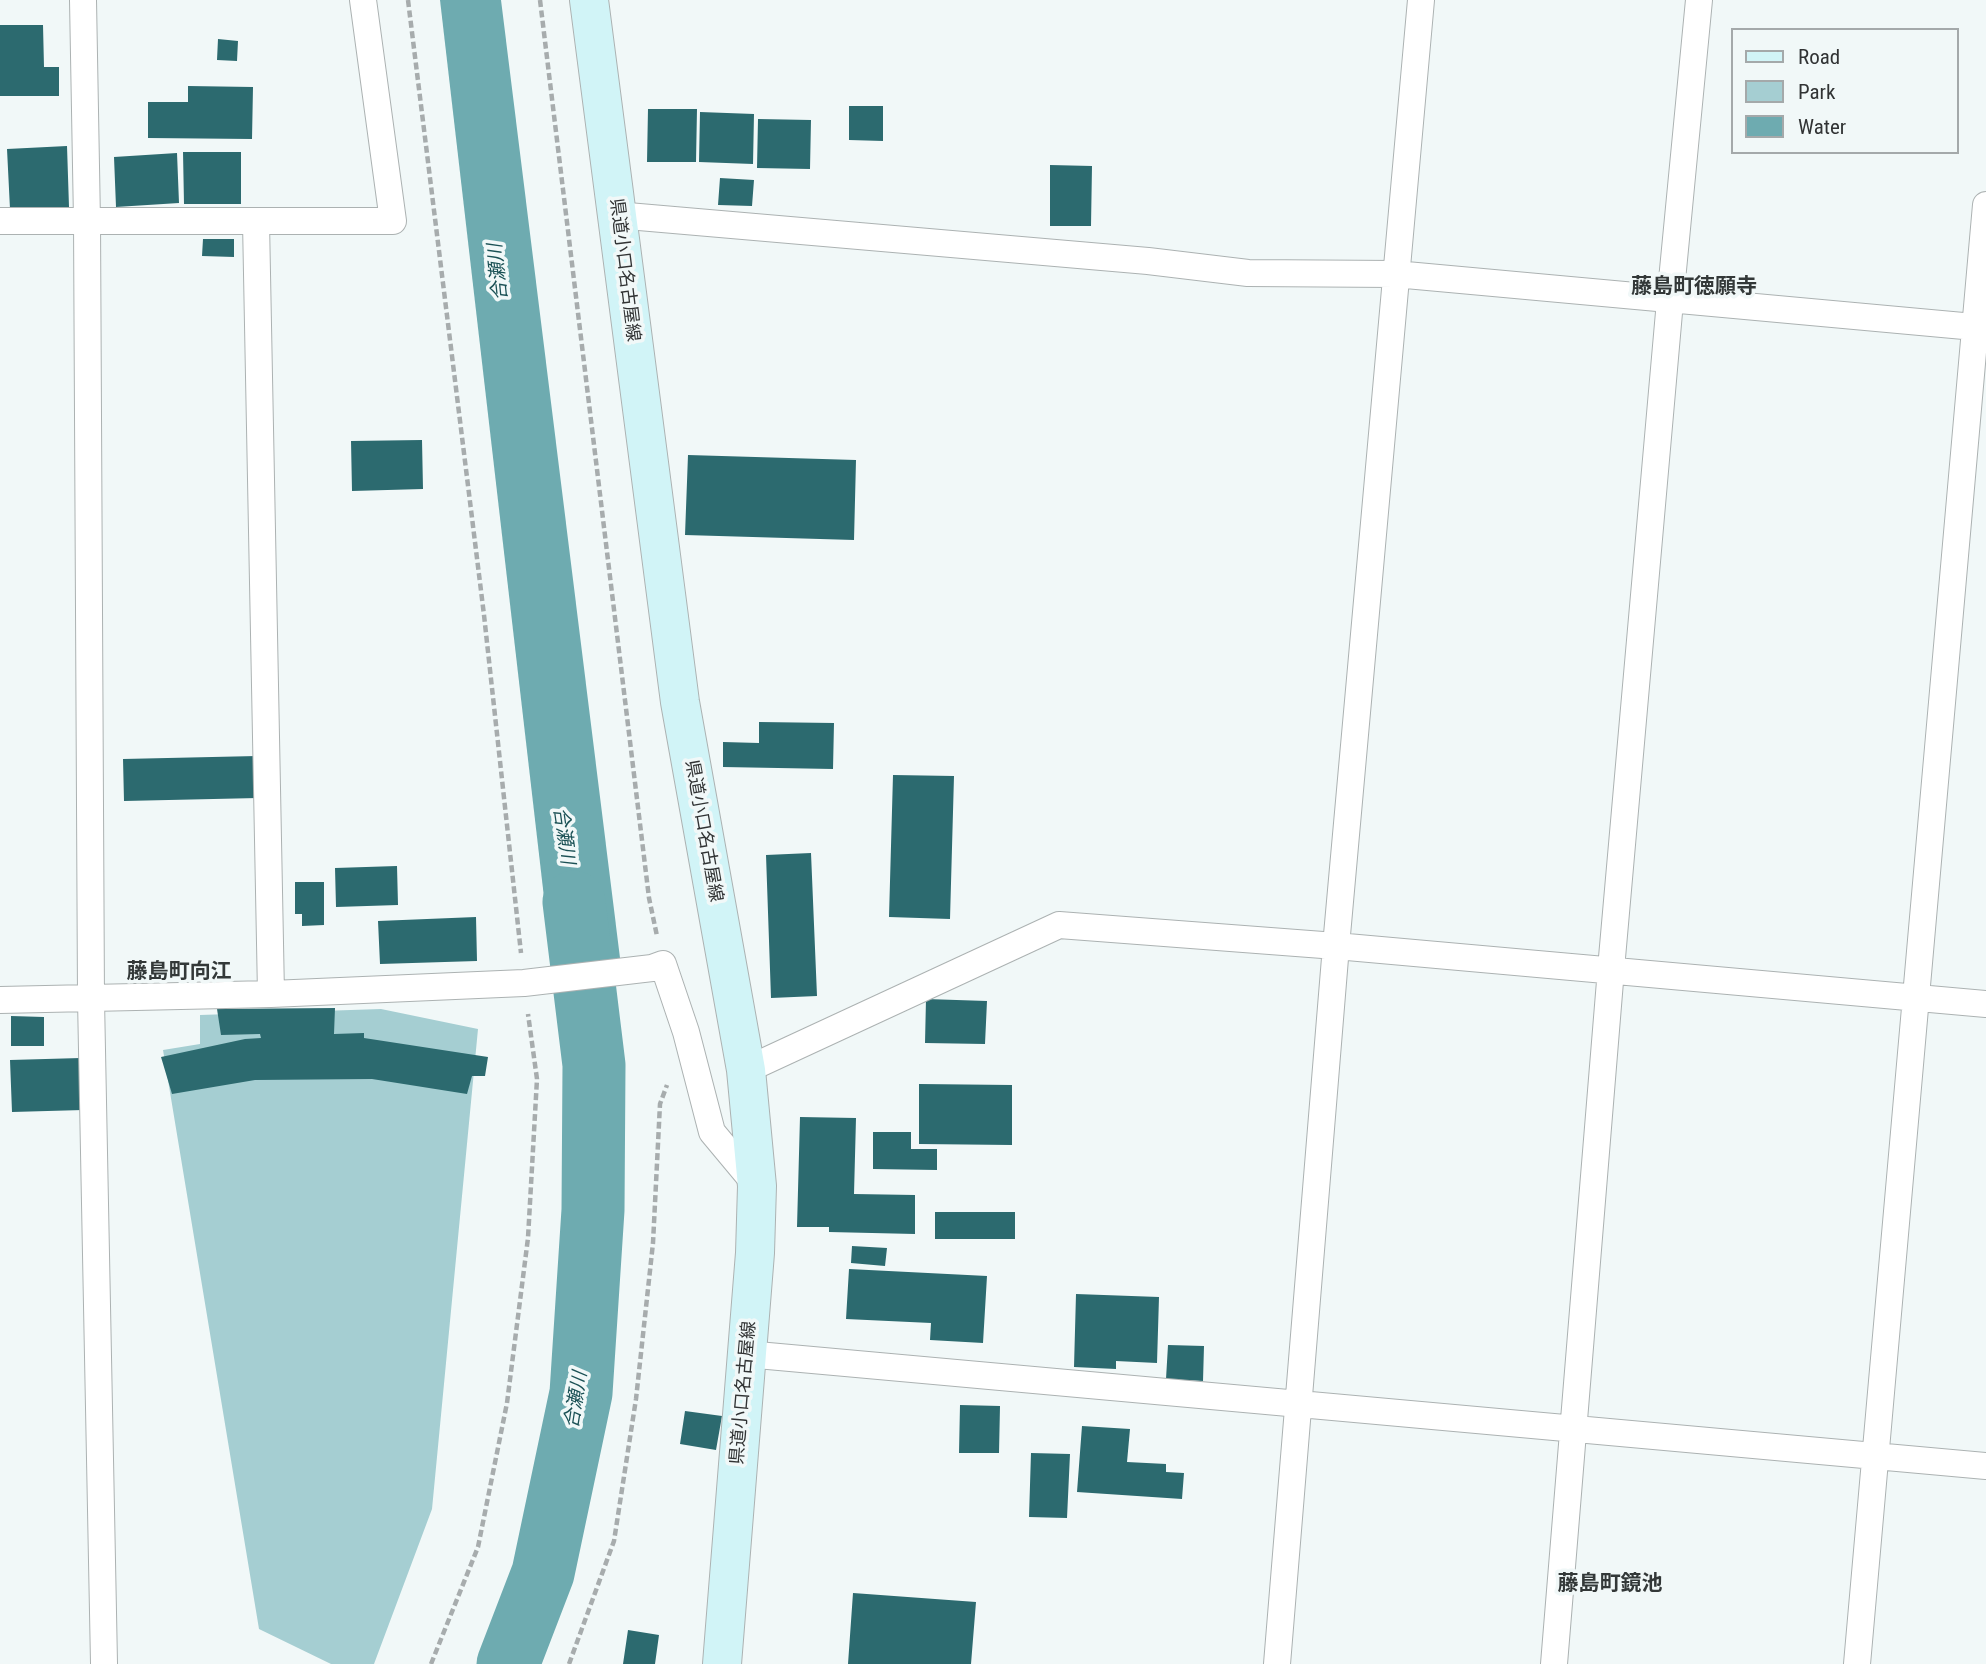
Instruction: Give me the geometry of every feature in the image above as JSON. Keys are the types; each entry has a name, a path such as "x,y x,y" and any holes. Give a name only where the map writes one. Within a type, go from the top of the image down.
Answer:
{"main road":[{"name":"県道小口名古屋線","path":"589,0 680,702 746,1070 757,1186 755,1253 722,1664"}],"street":[{"path":"83,0 98,1664"},
{"path":"0,221 393,221 363,0"},
{"path":"1277,1664 1336,946 1421,0"},
{"path":"1555,1664 1611,969 1699,0"},
{"path":"1857,1664 1980,328 1986,205"},
{"path":"616,215 1248,272 1395,274 1980,328"},
{"path":"256,222 271,994"},
{"path":"746,1070 1059,925 1611,969 1986,1004"},
{"path":"0,1000 271,994 524,983 657,966 686,1032 712,1132 757,1186"},
{"path":"746,1354 1986,1466"}],"path":[{"path":"408,0 484,615 537,1079 528,1238 507,1403 478,1548 431,1664"},
{"path":"540,0 657,966"},
{"path":"569,1664 614,1541 636,1399 653,1243 660,1104 686,1032"}],"green space":[{"path":"381,1009 478,1029 432,1509 374,1664 331,1664 259,1629 163,1050 200,1044 200,1015"}],"water":[{"path":"440,0 501,0 621,966 553,975"}],"building":[{"path":"0,25 43,25 44,67 59,67 59,96 0,96"},
{"path":"218,39 238,41 237,61 217,60"},
{"path":"188,86 253,87 252,139 148,138 148,102 188,102"},
{"path":"849,106 883,106 883,141 849,140"},
{"path":"648,109 697,109 696,162 647,162"},
{"path":"700,112 754,114 753,164 699,162"},
{"path":"758,119 811,120 810,169 757,168"},
{"path":"67,146 69,207 10,209 7,149"},
{"path":"183,152 241,152 241,204 184,204"},
{"path":"177,153 179,203 116,207 114,157"},
{"path":"1050,165 1092,166 1091,226 1050,226"},
{"path":"720,178 754,180 752,206 718,205"},
{"path":"203,239 234,239 234,257 202,256"},
{"path":"422,440 423,489 352,491 351,441"},
{"path":"688,455 856,460 854,540 685,535"},
{"path":"759,722 834,723 833,769 723,767 723,742 759,743"},
{"path":"257,756 258,798 124,801 123,759"},
{"path":"893,775 954,776 950,919 889,917"},
{"path":"811,853 817,996 771,998 766,855"},
{"path":"397,866 398,905 336,907 335,868"},
{"path":"295,882 324,882 324,925 302,926 302,914 295,914"},
{"path":"476,917 477,961 380,964 378,921"},
{"path":"926,999 987,1001 985,1044 925,1043"},
{"path":"335,1008 334,1034 364,1033 364,1038 488,1057 485,1076 472,1076 467,1094 372,1079 255,1080 172,1094 161,1057 261,1038 260,1034 221,1035 217,1009"},
{"path":"11,1016 44,1017 44,1046 11,1046"},
{"path":"81,1058 83,1110 12,1112 10,1060"},
{"path":"919,1084 1012,1085 1012,1145 919,1144"},
{"path":"800,1117 856,1118 854,1194 915,1195 915,1234 829,1232 829,1227 797,1227"},
{"path":"873,1132 911,1132 911,1149 937,1149 937,1170 873,1169"},
{"path":"935,1212 1015,1212 1015,1239 935,1239"},
{"path":"852,1246 887,1248 885,1266 851,1263"},
{"path":"849,1269 987,1276 983,1343 930,1340 931,1323 846,1319"},
{"path":"1076,1294 1159,1297 1157,1363 1116,1361 1116,1369 1074,1367"},
{"path":"1168,1345 1204,1346 1203,1381 1166,1379"},
{"path":"960,1405 1000,1406 999,1453 959,1453"},
{"path":"685,1411 722,1416 716,1450 680,1444"},
{"path":"1082,1426 1130,1429 1127,1462 1166,1464 1166,1472 1184,1473 1182,1499 1077,1492"},
{"path":"1031,1453 1070,1454 1067,1518 1029,1517"},
{"path":"853,1593 976,1602 971,1664 848,1664"},
{"path":"628,1630 659,1635 655,1664 623,1664"}],"waterway":[{"name":"合瀬川","path":"508,1664 543,1573 581,1393 593,1210 594,1065 574,902"}],"district":[{"name":"藤島町徳願寺","path":"1694,288"},
{"name":"藤島町向江","path":"179,973"},
{"name":"藤島町鏡池","path":"1610,1585"}]}
